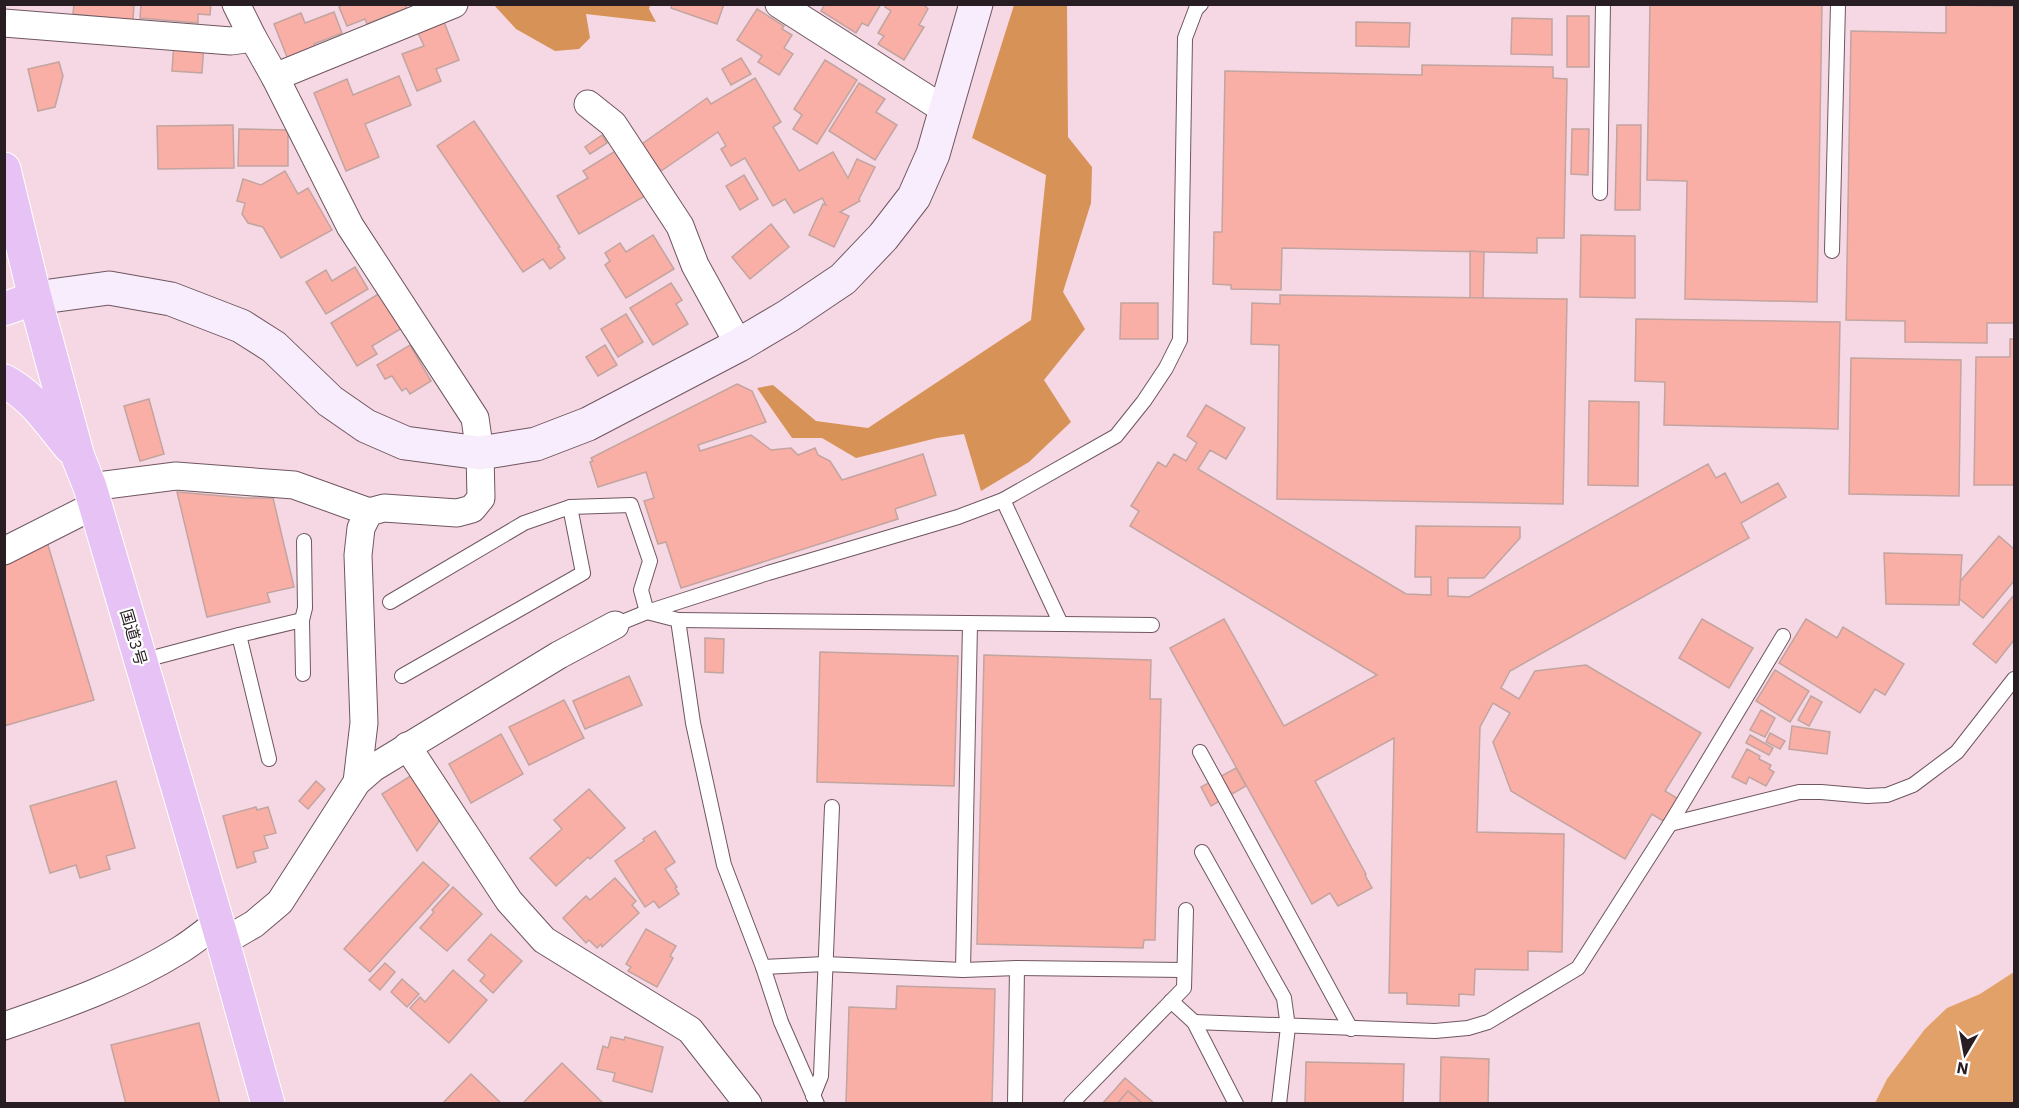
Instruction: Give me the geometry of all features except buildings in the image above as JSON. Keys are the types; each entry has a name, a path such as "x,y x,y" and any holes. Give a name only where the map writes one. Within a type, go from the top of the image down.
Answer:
{"highway":[{"name":"国道3号","path":"4,169 35,298 268,1104"},
{"path":"4,309 35,298"},
{"path":"4,381 17,387 37,406 88,483"}],"street":[{"path":"275,77 454,4"},
{"path":"778,4 945,110"},
{"path":"35,298 109,288 171,299 241,326 274,346 330,401 366,426 405,443 480,453 536,444 588,424 739,345 843,279 884,237 914,197 933,154 976,4"},
{"path":"4,551 88,483 176,476 294,485 369,512 384,508 457,513 472,509 481,498 480,453 475,418 350,226 253,38 244,7"},
{"path":"4,23 231,41 253,38"},
{"path":"588,104 613,124 680,226 695,265 739,345"},
{"path":"357,782 364,723 358,555 361,528 369,512"},
{"path":"4,1026 82,999 134,976 220,932 254,924 280,902 357,782 373,768 559,655 615,626"},
{"path":"407,746 509,901 544,939 690,1030 748,1104"}],"lane":[{"path":"615,626 647,612 768,573 958,517 1003,500 1116,436 1144,401 1166,368 1180,340 1185,38 1196,9 1201,4"},
{"path":"1600,193 1603,4"},
{"path":"1832,251 1838,4"},
{"path":"1003,500 1062,624"},
{"path":"390,602 524,523 570,507 631,505 650,561 641,590 647,612"},
{"path":"402,676 583,573 570,507"},
{"path":"303,674 304,541"},
{"path":"647,612 678,620 1152,625"},
{"path":"141,661 302,620"},
{"path":"678,620 693,723 724,865 763,967 781,1022 815,1100"},
{"path":"963,969 970,624"},
{"path":"239,635 269,759"},
{"path":"1194,1022 1435,1031 1468,1028 1488,1022 1578,968 1671,824 1783,636"},
{"path":"1671,824 1799,792 1887,795 1913,785 1957,752 2014,679"},
{"path":"1200,752 1352,1029"},
{"path":"815,1100 821,1076 832,807"},
{"path":"1202,852 1284,998 1288,1027 1279,1104"},
{"path":"1071,1104 1184,988 1186,910"},
{"path":"763,967 825,964 963,969 1184,970"},
{"path":"1015,1104 1017,968"},
{"path":"1171,1001 1194,1022 1236,1104"}],"shaded area":[{"path":"494,5 650,5 649,9 656,22 586,14 590,38 579,49 555,51 516,29"},
{"path":"1014,5 1067,5 1068,137 1092,167 1091,203 1063,292 1085,329 1044,380 1071,422 1029,462 981,491 964,434 937,438 856,458 822,438 792,438 757,388 773,385 816,421 868,428 1031,320 1046,175 972,138"},
{"path":"2014,972 2014,1103 1875,1103 1887,1079 1925,1029 1947,1008 1980,994"}]}
